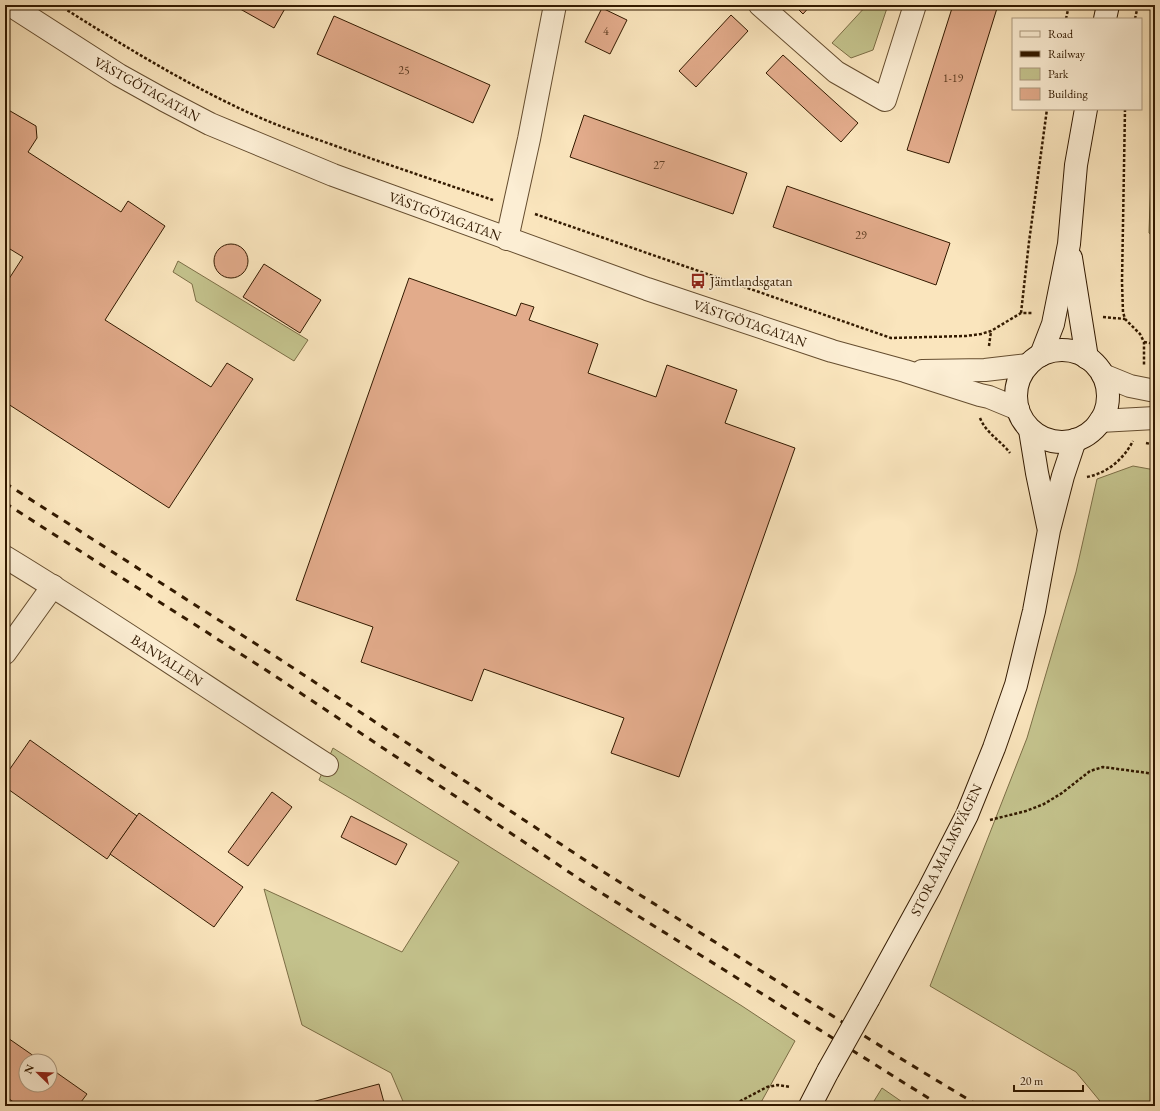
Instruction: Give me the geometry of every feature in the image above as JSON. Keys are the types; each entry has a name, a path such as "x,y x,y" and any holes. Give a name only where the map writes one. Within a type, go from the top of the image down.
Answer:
{"street":[{"name":"VÄSTGÖTAGATAN","path":"10,5 119,75 210,124 333,175 647,289 818,346 989,397 1018,409"},
{"path":"506,239 529,139 555,5"},
{"path":"760,5 836,72 885,100 915,5"},
{"path":"1105,18 1108,5"},
{"path":"1035,360 1049,352 1063,350 1087,358 1099,369 1103,376 1107,391 1107,403 1100,421 1089,433 1075,440 1057,442 1044,438 1030,430 1025,424 1018,409 1016,399 1020,378 1035,360 1053,324 1069,244 1076,165 1086,110"},
{"path":"1069,244 1087,358"},
{"name":"VÄSTGÖTAGATAN","path":"905,371 985,370 1035,360"},
{"path":"1103,376 1130,386 1155,391"},
{"path":"1100,421 1155,418"},
{"name":"STORA MALMSVÄGEN","path":"1030,430 1036,474 1049,530"},
{"name":"STORA MALMSVÄGEN","path":"810,1106 929,889 967,815 994,748 1016,685 1034,612 1049,530 1063,476 1075,440"},
{"name":"BANVALLEN","path":"5,557 156,652 327,765"},
{"path":"5,653 53,586"}],"path":[{"path":"1066,18 1069,5"},
{"path":"1135,18 1138,5"},
{"path":"1021,314 1047,110"},
{"path":"1125,110 1122,282 1123,312 1125,319 1140,334 1144,342 1155,344"},
{"path":"982,421 986,428 1005,446 1014,460"},
{"path":"1083,478 1097,475 1107,470 1118,462 1128,451 1134,441"},
{"path":"990,820 1026,811 1044,804 1062,793 1090,771 1103,767 1155,774"},
{"path":"731,1106 767,1087 778,1085 790,1087"}],"green space":[{"path":"867,5 888,5 873,50 851,58 832,43"},
{"path":"1155,46 1155,237 1149,233"},
{"path":"178,261 308,340 294,361 196,301 192,284 173,272"},
{"path":"1133,466 1155,470 1155,1106 1104,1106 1076,1072 930,986 1027,738 1076,572 1097,479"},
{"path":"333,748 795,1041 759,1106 405,1106 391,1073 302,1025 264,889 402,952 459,862 319,780"},
{"path":"882,1088 908,1106 871,1106"}],"building":[{"path":"233,5 287,5 274,28"},
{"path":"794,5 811,5 803,14"},
{"path":"953,5 998,5 949,163 907,150"},
{"path":"602,8 627,20 610,54 585,42"},
{"path":"731,15 748,31 696,87 679,71"},
{"path":"334,16 490,85 473,123 317,54"},
{"path":"783,55 858,123 841,142 766,73"},
{"path":"5,108 36,126 37,138 28,152 121,212 128,201 165,226 105,320 211,387 227,363 253,379 169,508 5,402 5,285 23,257 5,246"},
{"path":"584,115 747,173 733,214 570,157"},
{"path":"787,186 950,243 936,285 773,227"},
{"path":"228,244 234,244 238,245 245,251 248,261 247,268 241,275 234,278 228,278 224,277 217,271 214,264 214,258 215,254 221,247"},
{"path":"264,264 321,300 300,333 243,297"},
{"path":"409,278 516,316 521,303 534,307 529,320 598,344 588,373 656,397 667,365 737,390 725,423 795,448 679,777 611,753 624,718 484,669 472,701 361,662 373,627 296,600"},
{"path":"30,740 137,816 107,859 5,787 5,776"},
{"path":"272,792 292,807 248,866 228,852"},
{"path":"139,813 243,887 214,927 110,854"},
{"path":"351,816 407,844 396,865 341,837"},
{"path":"5,1036 29,1053 18,1053 18,1093 58,1093 58,1074 87,1094 78,1106 19,1106 5,1096"},
{"path":"379,1084 385,1106 297,1106"}],"railway":[{"path":"5,483 281,660 594,866 890,1052 979,1106"},
{"path":"5,503 272,674 584,882 941,1106"}],"place":[{"name":"Jämtlandsgatan","path":"698,281"}]}
